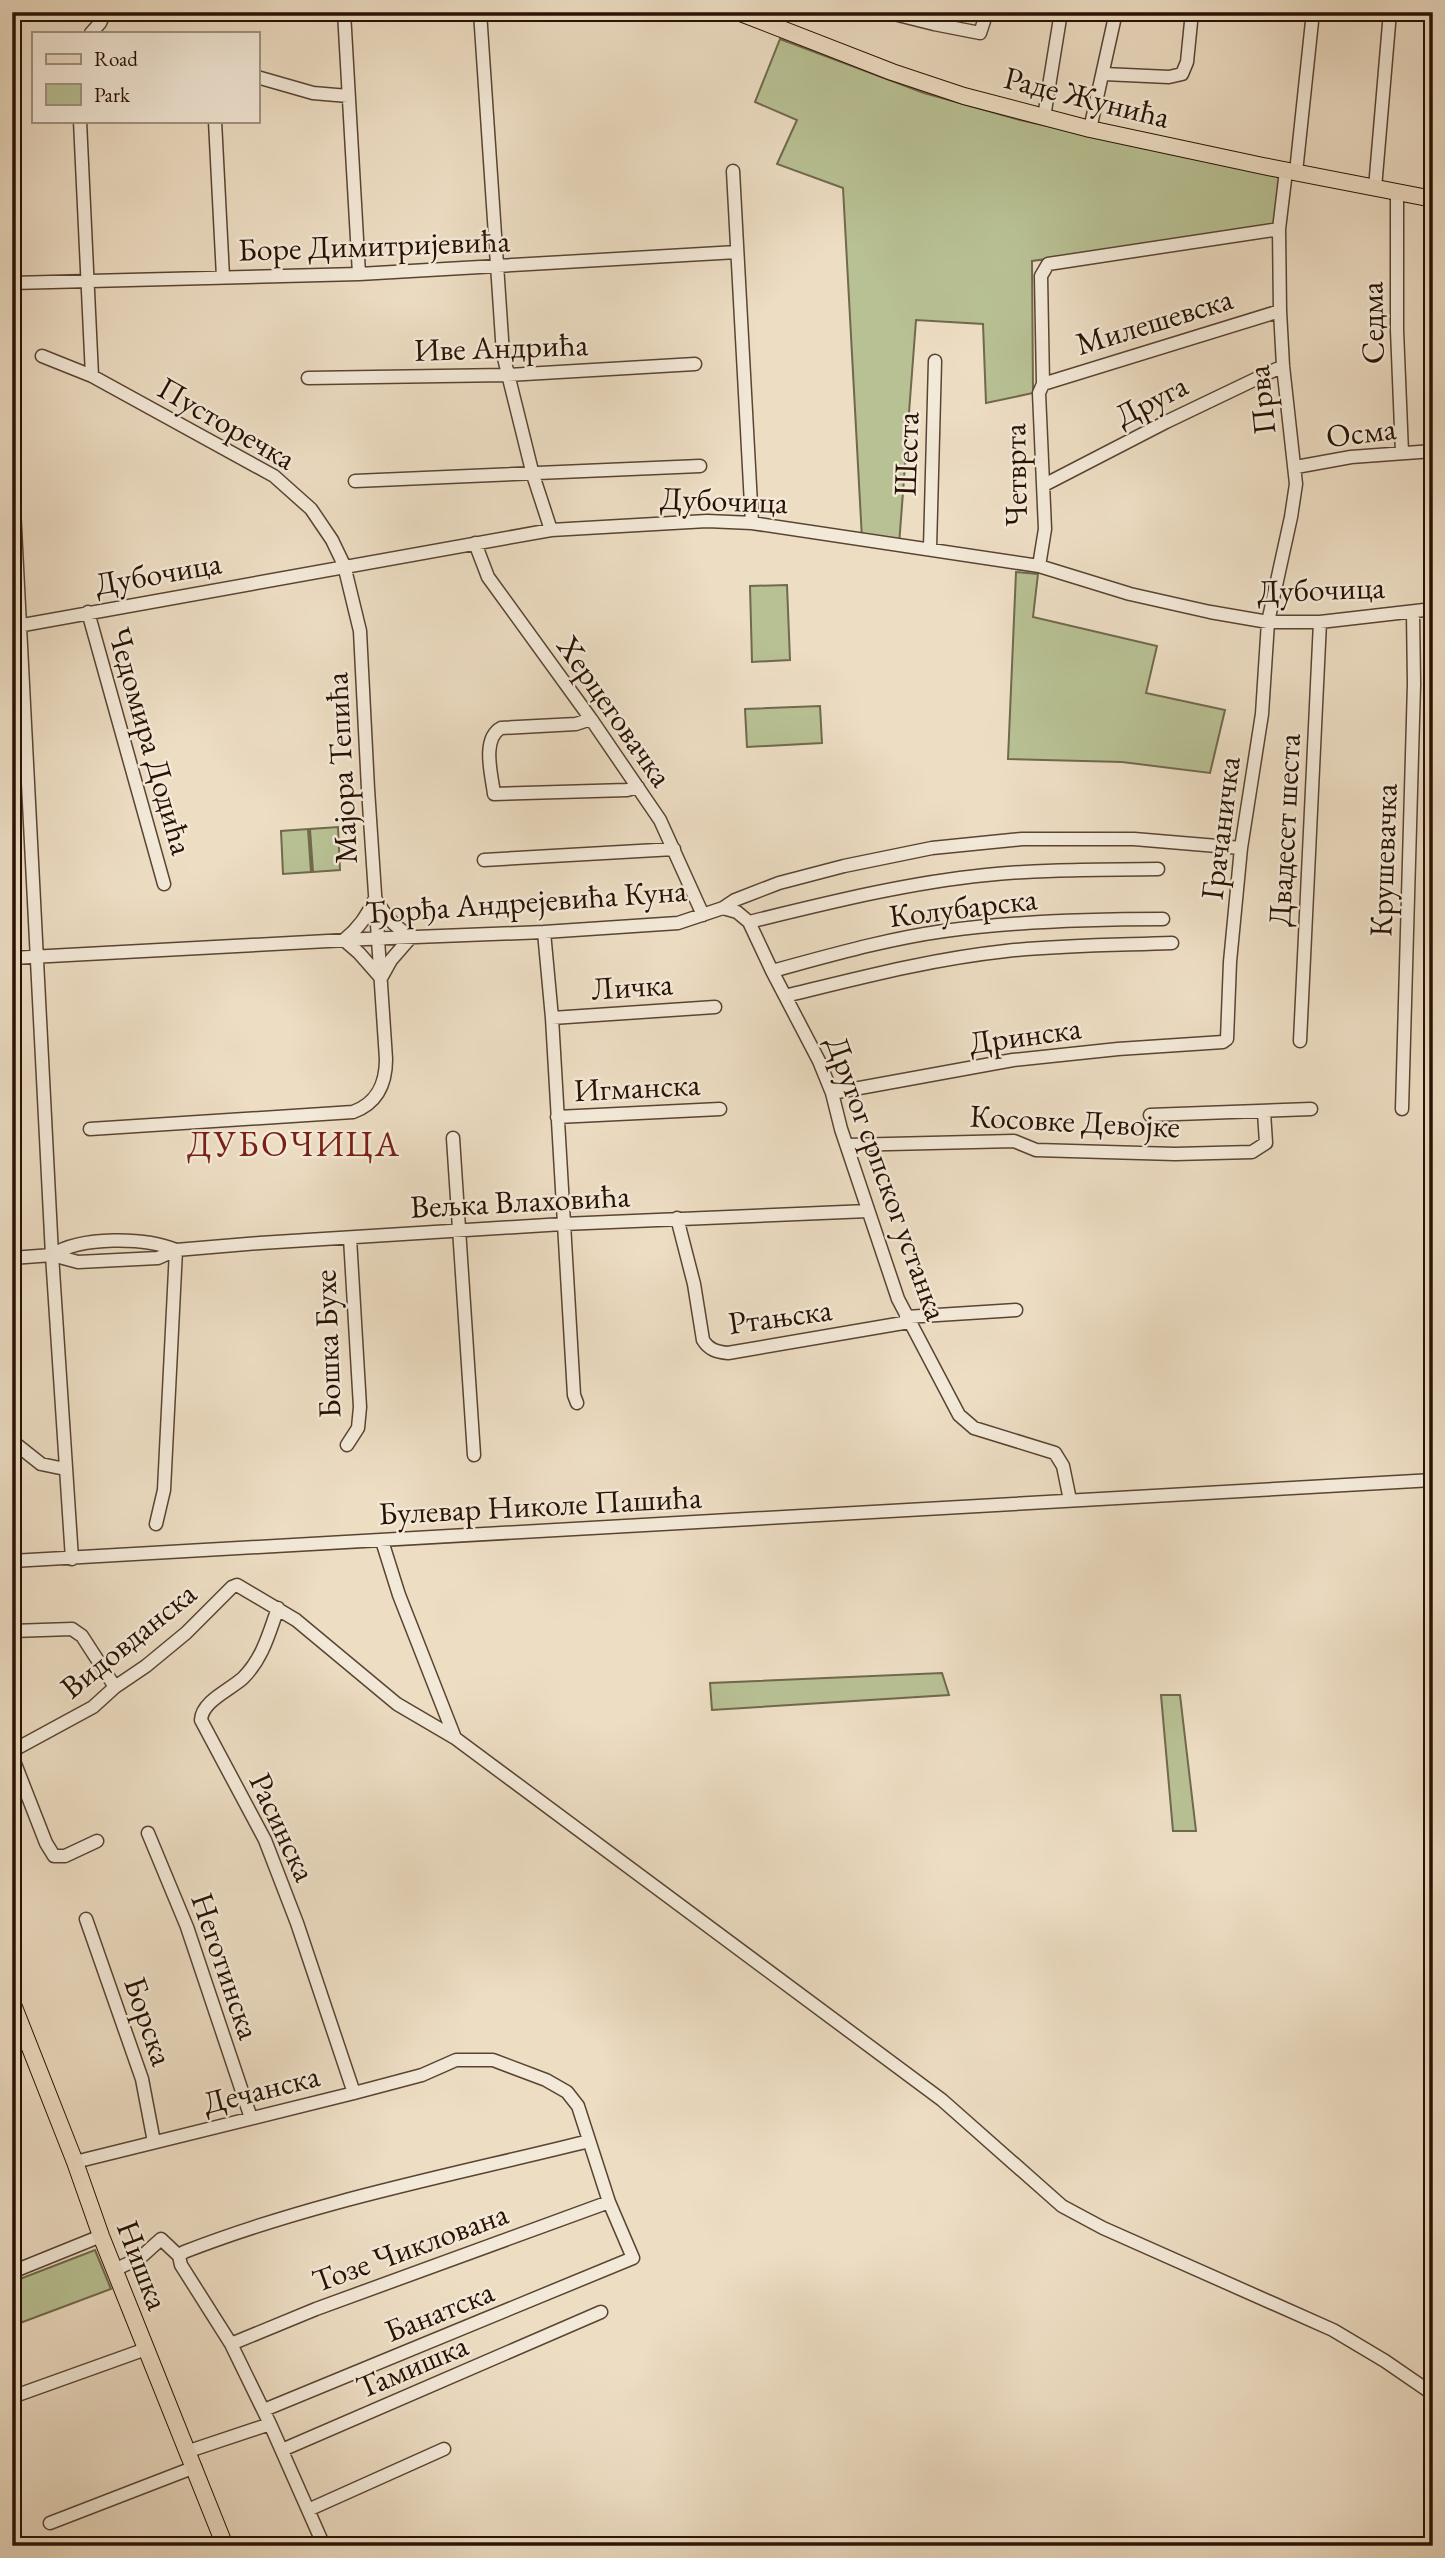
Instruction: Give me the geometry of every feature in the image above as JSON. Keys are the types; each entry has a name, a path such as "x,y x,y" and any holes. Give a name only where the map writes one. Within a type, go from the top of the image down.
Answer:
{"main road":[{"name":"Раде Жунића","path":"738,12 892,72 964,96 1090,128 1433,199"},
{"name":"Нишка","path":"12,2002 114,2270 225,2546"}],"street":[{"path":"95,32 105,12"},
{"path":"344,12 359,274"},
{"path":"480,12 496,266 507,375 533,475 551,530"},
{"path":"886,12 936,18 980,33 987,12"},
{"path":"1044,117 1060,12"},
{"path":"1090,128 1116,12"},
{"path":"1104,74 1169,77 1182,74 1187,62 1192,12"},
{"name":"Прва","path":"1268,622 1291,517 1296,467 1283,366 1279,229 1291,171 1313,12"},
{"path":"1375,188 1390,12"},
{"path":"259,78 313,93 348,96"},
{"path":"80,122 92,376"},
{"path":"215,122 223,277"},
{"path":"733,171 752,523"},
{"name":"Седма","path":"1397,193 1397,330 1402,453"},
{"name":"Четврта","path":"1039,566 1045,528 1039,393 1042,384 1041,276 1048,264 1279,229"},
{"name":"Боре Димитријевића","path":"12,282 359,274 737,252"},
{"name":"Милешевска","path":"1042,384 1280,311"},
{"name":"Пусторечка","path":"42,356 92,376 274,476 311,509 332,540 344,565"},
{"name":"Шеста","path":"930,548 935,361"},
{"name":"Иве Андрића","path":"308,378 507,375 695,364"},
{"name":"Друга","path":"1044,485 1283,366"},
{"name":"Осма","path":"1296,467 1350,457 1433,451"},
{"path":"355,481 701,466"},
{"path":"12,470 16,626 38,956 52,1255 72,1559"},
{"name":"Дубочица","path":"16,626 344,565 551,530 707,521 752,523 1039,566 1130,594 1268,622 1320,622 1433,609"},
{"name":"Херцеговачка","path":"475,543 488,577 638,787 674,849 703,915"},
{"name":"Мајора Тепића","path":"90,1129 342,1114 363,1108 379,1093 386,1074 360,631 344,565"},
{"name":"Чедомира Додића","path":"88,612 164,884"},
{"name":"Крушевачка","path":"1402,1109 1415,684 1413,612"},
{"name":"Грачаничка","path":"1226,1041 1230,962 1241,848 1262,714 1268,622"},
{"name":"Двадесет шеста","path":"1300,1041 1320,622"},
{"path":"592,719 576,724 501,728 495,731 490,741 494,794 627,790 638,787"},
{"name":"Ђорђа Андрејевића Куна","path":"12,958 678,923 723,908 735,900 779,883 932,848 1022,839 1134,839 1241,848"},
{"path":"484,860 674,849"},
{"path":"723,908 737,912 749,922 856,896 948,880 1059,870 1158,869"},
{"path":"375,898 395,927 411,937 391,960 381,978 344,940 368,914 375,898"},
{"name":"Колубарска","path":"772,971 850,950 941,931 1011,923 1163,919"},
{"name":"Другог српског устанка","path":"749,922 819,1061 832,1094 889,1276 907,1319 963,1420 974,1428 1055,1453 1063,1466 1070,1500"},
{"path":"544,932 552,1018 574,1395 577,1403"},
{"path":"786,996 894,969 1009,950 1172,943"},
{"name":"Личка","path":"552,1018 715,1007"},
{"name":"Дринска","path":"832,1094 1013,1060 1226,1041"},
{"name":"Игманска","path":"557,1117 720,1109"},
{"name":"Косовке Девојке","path":"1150,1115 1311,1109"},
{"name":"Косовке Девојке","path":"847,1145 1014,1141 1036,1150 1175,1154 1252,1152 1266,1143 1264,1112"},
{"path":"453,1138 474,1455"},
{"name":"Вељка Влаховића","path":"12,1258 52,1255 78,1262 158,1258 176,1250 350,1238 677,1218 868,1211"},
{"name":"Ртањска","path":"677,1218 694,1283 703,1340 706,1346 717,1352 728,1353 907,1319 1016,1310"},
{"name":"Бошка Бухе","path":"347,1445 358,1428 360,1408 350,1238"},
{"name":"Вељка Влаховића","path":"52,1255 64,1247 77,1244 132,1241 158,1242 176,1250"},
{"path":"156,1524 164,1490 176,1250"},
{"path":"12,1441 41,1464 65,1469"},
{"name":"Булевар Николе Пашића","path":"12,1561 1433,1480"},
{"path":"382,1541 399,1595 455,1738"},
{"name":"Видовданска","path":"12,1754 85,1713 176,1641 232,1587 237,1586 278,1608"},
{"path":"278,1608 397,1704 455,1738 942,2100 1062,2206 1103,2228 1333,2330 1433,2394"},
{"name":"Расинска","path":"278,1608 263,1650 254,1665 235,1685 206,1707 201,1720 265,1840 297,1923 354,2094"},
{"path":"12,1631 72,1629 82,1636 115,1687"},
{"path":"12,1754 46,1843 54,1856 65,1856 97,1841"},
{"name":"Неготинска","path":"148,1833 187,1927 251,2118"},
{"name":"Борска","path":"86,1919 142,2079 154,2142"},
{"name":"Дечанска","path":"75,2162 354,2094 422,2075 456,2060 493,2060 546,2080 567,2092 578,2106 589,2141"},
{"path":"179,2256 243,2229 589,2141 609,2202"},
{"name":"Банатска","path":"264,2410 634,2259 609,2202"},
{"name":"Тозе Чиклована","path":"231,2344 316,2309 609,2202"},
{"path":"12,2272 101,2236"},
{"path":"114,2270 140,2258 161,2239 179,2256 188,2278 231,2344 264,2410 324,2546"},
{"name":"Тамишка","path":"282,2451 601,2312"},
{"path":"12,2397 146,2349"},
{"path":"189,2451 270,2424"},
{"path":"308,2510 444,2449"},
{"path":"50,2523 195,2467"}],"green space":[{"path":"780,39 924,93 1020,120 1279,177 1279,229 1032,261 1033,393 986,403 983,324 916,320 899,545 862,539 843,188 777,164 797,120 755,102"},
{"path":"1016,572 1038,574 1033,617 1157,646 1146,693 1225,710 1210,773 1122,762 1008,759"},
{"path":"787,585 790,660 752,662 750,586"},
{"path":"820,706 822,743 747,747 745,709"},
{"path":"338,827 340,870 313,872 310,829"},
{"path":"308,829 311,872 283,874 281,831"},
{"path":"942,1673 949,1695 712,1710 710,1683"},
{"path":"1161,1695 1180,1695 1196,1831 1173,1831"},
{"path":"95,2250 111,2289 12,2326 12,2282"}],"district":[{"name":"ДУБОЧИЦА","path":"294,1143"}]}
